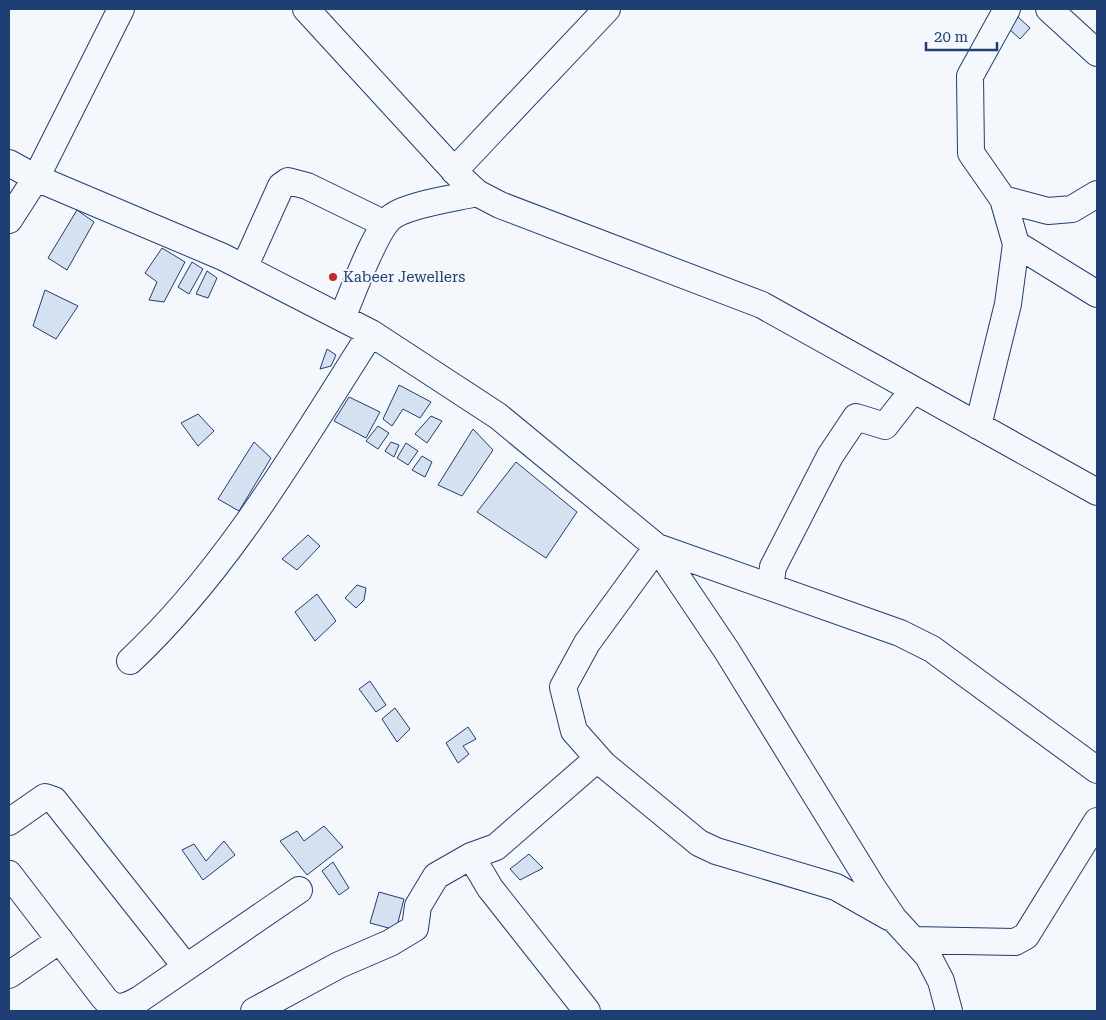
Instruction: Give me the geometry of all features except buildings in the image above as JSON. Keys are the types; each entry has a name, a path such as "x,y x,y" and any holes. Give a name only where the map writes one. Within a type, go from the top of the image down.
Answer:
{"street":[{"path":"9,220 36,178 121,9"},
{"path":"306,9 454,171 478,193 500,205 762,305 1097,492"},
{"path":"454,171 607,9"},
{"path":"978,426 1008,304 1016,244 1003,199 971,153 970,76 1008,9"},
{"path":"1049,9 1097,53"},
{"path":"9,163 36,178 224,257 371,333 498,416 658,547 727,651 873,888 894,919 928,956 941,981 949,1011"},
{"path":"244,268 280,186 288,180 307,186 385,224"},
{"path":"342,318 385,224 392,216 407,209 478,193"},
{"path":"1003,199 1048,211 1072,208 1097,194"},
{"path":"1016,244 1097,294"},
{"path":"130,661 158,634 248,525 371,333"},
{"path":"770,588 773,567 830,456 856,417 886,426 913,390"},
{"path":"658,547 900,633 932,649 1097,770"},
{"path":"605,766 574,731 563,687 587,643 658,547"},
{"path":"254,1011 339,965 390,944 415,928 418,906 436,876 471,856 496,847 597,759 699,843 716,851 836,887 894,919"},
{"path":"9,822 45,797 54,800 186,967"},
{"path":"913,940 1015,942 1026,936 1097,821"},
{"path":"471,856 490,888 587,1011"},
{"path":"13,889 60,940 103,1008 126,1007 299,890"},
{"path":"9,975 60,940"}],"place":[{"name":"Kabeer Jewellers","path":"333,277"}]}
